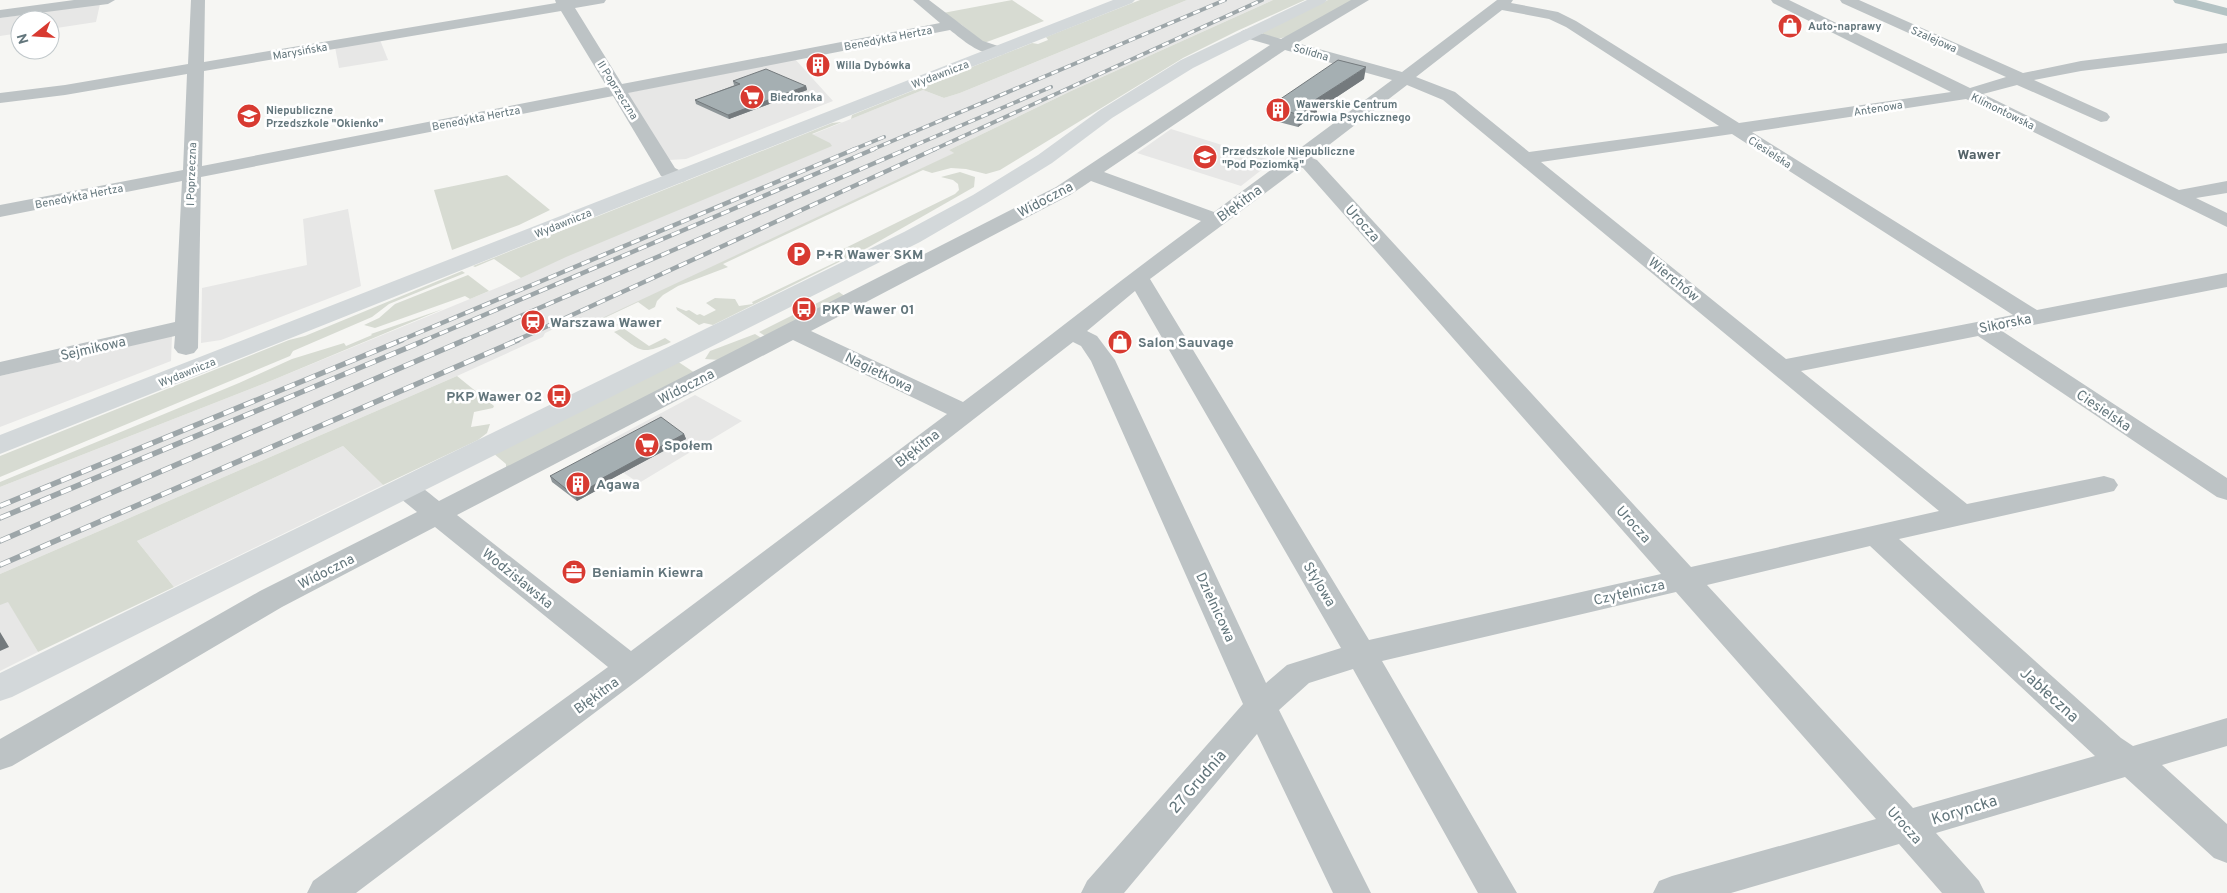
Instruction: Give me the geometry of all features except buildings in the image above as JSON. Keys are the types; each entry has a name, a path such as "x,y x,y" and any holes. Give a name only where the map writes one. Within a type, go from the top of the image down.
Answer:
{"main road":[{"name":"Wydawnicza","path":"0,445 1127,0"},
{"path":"0,688 912,237 980,199 1045,159 1106,114 1187,64 1319,0"}],"street":[{"path":"0,14 108,0"},
{"name":"I Poprzeczna","path":"186,337 190,174 198,0"},
{"name":"Marysińska","path":"0,98 65,90 194,69 564,3 599,0"},
{"path":"920,0 978,44 998,51"},
{"name":"Widoczna","path":"0,756 270,599 1054,196 1091,174 1283,44 1362,0"},
{"name":"Klimontowska","path":"1778,0 2227,221"},
{"name":"Szalejowa","path":"1847,0 2101,116"},
{"name":"Błękitna","path":"326,893 632,668 964,412 1071,332 1138,276 1298,160 1503,2"},
{"name":"Ciesielska","path":"1503,2 1563,19 2033,318"},
{"name":"II Poprzeczna","path":"564,3 668,172 678,177"},
{"name":"Benedykta Hertza","path":"0,211 953,25"},
{"name":"Solidna","path":"1247,34 1404,78"},
{"name":"Antenowa","path":"1527,158 1967,94 2020,79 2082,66 2227,48"},
{"name":"Wierchów","path":"1404,78 1449,96 1962,515"},
{"name":"Urocza","path":"1298,160 1310,164 1966,893"},
{"path":"1091,174 1216,220"},
{"path":"2176,196 2227,188"},
{"name":"Stylowa","path":"1138,276 1361,654 1498,893"},
{"name":"Sikorska","path":"1783,367 2227,280"},
{"name":"Ciesielska","path":"1982,328 2227,491"},
{"name":"Nagietkowa","path":"794,331 964,412"},
{"name":"Dzielnicowa","path":"1071,332 1090,341 1103,360 1261,707 1352,893"},
{"name":"Sejmikowa","path":"0,369 186,337"},
{"name":"Czytelnicza","path":"1298,674 1361,654 1962,515 2104,485"},
{"name":"Wodzisławska","path":"405,488 632,668"},
{"name":"Jabłeczna","path":"1877,536 2109,748 2144,771 2227,847"},
{"name":"27 Grudnia","path":"1100,893 1261,707 1298,674"},
{"name":"Koryncka","path":"1672,893 1906,827 1998,798 2227,732"}],"shaded area":[{"path":"1012,0 1044,21 984,43 962,25 943,13"},
{"path":"1140,0 1187,0 960,93 944,98 923,90 851,119 852,115 1032,43 1038,44 1048,40 1046,37"},
{"path":"1187,0 1273,0 1071,91 949,150 955,153 598,321 591,317 564,329 560,326 545,333 543,337 457,376 0,574 0,487 273,380 521,278 811,135 923,90 944,98 960,93"},
{"path":"1273,0 1305,0 1183,58 1000,170 986,174 966,169 951,168 932,173 923,170 723,264 728,267 678,286 663,295 657,301 655,307 649,310 638,302 606,317 618,325 611,328 600,319 954,153 949,150 1071,91"},
{"path":"1328,0 1354,0 1286,37 1277,39 1264,36 1262,32"},
{"path":"100,4 96,22 60,27 60,10 57,10"},
{"path":"10,17 10,34 0,36 0,18"},
{"path":"380,40 388,60 339,68 335,47"},
{"path":"795,59 833,101 686,159 669,160 626,93"},
{"path":"842,122 812,134 830,143 832,146 566,257 521,278 494,259 475,267 473,266 832,123"},
{"name":"Przedszkole Niepubliczne \"Pod Poziomką\"","path":"1171,129 1273,161 1241,186 1137,153"},
{"path":"960,172 975,177 974,187 869,247 713,325 704,323 699,325 677,310 676,307 704,316 716,310 706,303 715,298 735,299 739,306 753,304 752,302 836,262 827,257 955,194 959,190 958,184 953,180 941,177"},
{"path":"507,175 550,210 519,225 452,250 434,190"},
{"path":"348,209 361,286 221,340 201,343 202,288 307,265 303,219"},
{"path":"462,271 465,273 389,304 372,317 293,351 290,356 0,477 0,456 289,340 305,336"},
{"path":"468,275 489,291 470,299 465,296 375,328 364,325 379,318 395,304"},
{"path":"839,292 846,297 767,337 759,332"},
{"path":"443,309 273,380 0,487 0,482 239,383 292,359 344,343 346,346 371,334"},
{"path":"623,328 649,346 665,338 671,342 653,349 641,349 630,344 614,332"},
{"path":"755,334 763,339 720,360 705,359 710,351"},
{"path":"172,336 171,361 0,427 0,376"},
{"path":"677,361 695,373 506,470 506,464 493,453"},
{"path":"457,376 494,406 493,408 474,412 471,427 490,424 487,433 478,440 383,485 343,446 137,541 174,587 38,652 8,602 0,605 0,574"},
{"path":"695,395 742,421 639,483 590,451"},
{"path":"343,446 383,485 174,587 137,541"},
{"path":"0,586 38,652 0,671"}],"waterway":[{"path":"2180,0 2227,12"}],"railway":[{"path":"871,150 1225,0"},
{"path":"933,150 1262,0"},
{"path":"904,150 1051,87"},
{"path":"852,150 884,137"},
{"path":"399,341 855,149"},
{"path":"423,341 874,149"},
{"path":"463,341 907,149"},
{"path":"515,341 935,149"},
{"path":"0,506 402,340"},
{"path":"0,518 426,340"},
{"path":"0,541 465,340"},
{"path":"0,565 518,340"}],"place":[{"name":"Auto-naprawy","path":"1790,26"},
{"name":"Willa Dybówka","path":"818,65"},
{"name":"Biedronka","path":"752,97"},
{"name":"Wawerskie Centrum Zdrowia Psychicznego","path":"1278,110"},
{"name":"Niepubliczne Przedszkole \"Okienko\"","path":"249,116"},
{"name":"Przedszkole Niepubliczne \"Pod Poziomką\"","path":"1205,157"},
{"name":"P+R Wawer SKM","path":"799,254"},
{"name":"PKP Wawer 01","path":"804,309"},
{"name":"Warszawa Wawer","path":"533,322"},
{"name":"Salon Sauvage","path":"1120,342"},
{"name":"PKP Wawer 02","path":"559,396"},
{"name":"Społem","path":"647,445"},
{"name":"Agawa","path":"578,484"},
{"name":"Beniamin Kiewra","path":"574,572"}],"district":[{"name":"Wawer","path":"1979,154"}]}
